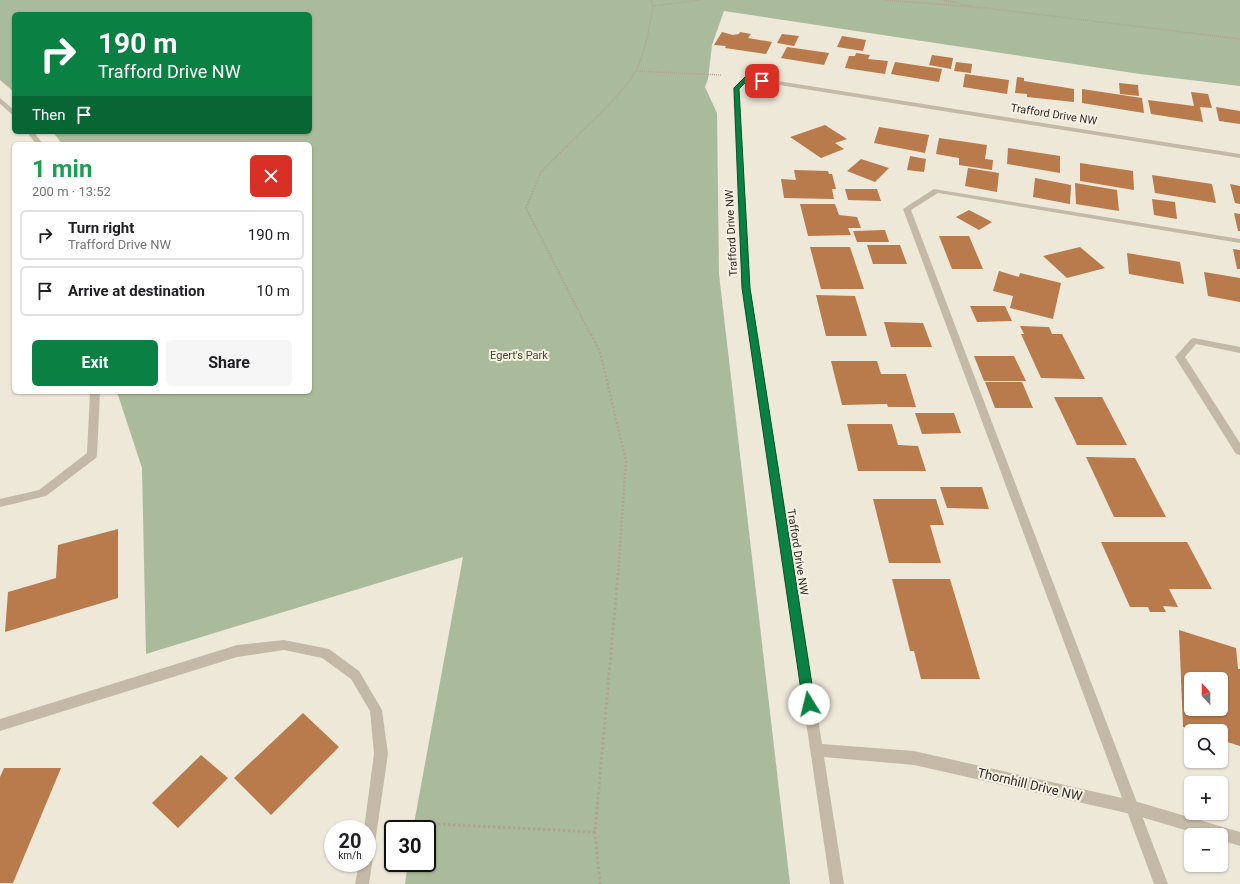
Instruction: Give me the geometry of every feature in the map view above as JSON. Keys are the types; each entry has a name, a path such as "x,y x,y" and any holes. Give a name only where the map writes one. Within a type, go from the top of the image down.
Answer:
{"street":[{"name":"Trafford Drive NW","path":"837,884 746,288 736,88 746,78 1240,156"},
{"path":"0,100 12,112"},
{"path":"32,134 38,142"},
{"path":"1161,884 907,209 937,191 1240,241"},
{"path":"1240,350 1194,341 1180,357 1240,451"},
{"path":"0,503 42,493 92,455 95,394"},
{"path":"0,725 237,651 284,645 325,653 356,675 376,710 381,754 373,820"},
{"name":"Thornhill Drive NW","path":"816,750 914,758 1131,807 1240,839"},
{"path":"362,884 364,872"}],"path":[{"path":"600,884 595,832 619,568 626,461 600,352 526,208 541,172 622,90 636,71 645,44 653,6 651,0"},
{"path":"653,6 701,0"},
{"path":"884,0 986,8 1240,39"},
{"path":"942,0 986,8"},
{"path":"636,71 723,75 746,78"},
{"path":"376,821 595,832"}],"green space":[{"name":"Egert's Park","path":"0,0 1240,0 1240,86 1140,74 724,11 712,45 708,79 705,87 717,113 719,274 790,884 405,884 407,872 436,872 436,820 415,820 463,557 146,654 142,468 118,394 312,394 312,142 60,142 54,134 312,134 312,12 12,12 12,90 0,80"}],"building":[{"path":"722,32 733,35 739,34 740,32 751,34 748,38 772,42 766,54 714,45"},
{"path":"782,34 799,36 794,46 777,43"},
{"path":"842,36 866,40 863,51 837,47"},
{"path":"787,47 829,53 824,65 781,58"},
{"path":"856,53 870,55 868,59 888,61 885,74 845,68 849,56 855,56"},
{"path":"932,55 953,58 951,69 929,65"},
{"path":"895,62 942,69 939,82 891,74"},
{"path":"956,62 972,64 971,73 954,71"},
{"path":"965,74 1009,80 1007,94 963,87"},
{"path":"1017,77 1024,78 1024,81 1074,89 1074,102 1027,97 1027,94 1015,93"},
{"path":"1119,83 1138,85 1139,96 1120,94"},
{"path":"1082,89 1142,98 1144,113 1082,103"},
{"path":"1191,92 1208,94 1212,108 1200,107 1203,122 1151,114 1148,100 1194,106"},
{"path":"1216,107 1240,111 1240,124 1219,121"},
{"path":"825,125 847,139 835,143 844,149 821,158 790,137"},
{"path":"879,127 929,135 925,153 874,143"},
{"path":"939,138 987,145 985,159 993,160 992,170 959,165 959,158 936,154"},
{"path":"1008,148 1060,156 1060,173 1007,164"},
{"path":"910,156 926,159 924,172 907,170"},
{"path":"861,159 889,168 875,182 847,171"},
{"path":"1080,163 1133,171 1134,190 1080,181"},
{"path":"968,168 999,173 997,192 965,186"},
{"path":"794,170 828,171 829,174 832,174 836,189 832,189 834,199 784,198 781,179 796,180"},
{"path":"1152,175 1212,184 1216,203 1155,193"},
{"path":"1035,178 1071,185 1070,204 1033,197"},
{"path":"1075,183 1117,190 1119,211 1076,204"},
{"path":"1230,184 1240,186 1240,204 1235,203"},
{"path":"845,189 877,189 881,201 848,200"},
{"path":"1152,199 1175,202 1177,219 1154,215"},
{"path":"800,204 835,204 839,215 857,217 861,228 848,228 851,235 808,236"},
{"path":"969,210 992,222 979,230 956,217"},
{"path":"1234,213 1240,214 1240,231 1238,231"},
{"path":"885,230 889,242 857,242 853,231"},
{"path":"939,236 969,236 983,269 952,269"},
{"path":"867,245 900,245 907,264 873,264"},
{"path":"810,247 850,247 864,289 821,289"},
{"path":"1080,247 1105,268 1067,278 1043,256"},
{"path":"1233,249 1240,250 1240,269 1237,269"},
{"path":"1127,253 1180,262 1184,284 1129,274"},
{"path":"999,271 1019,277 1020,273 1061,283 1053,319 1010,308 1013,296 993,291"},
{"path":"1204,272 1240,278 1240,302 1208,296"},
{"path":"816,295 855,296 867,336 826,336"},
{"path":"970,306 1005,306 1012,321 977,322"},
{"path":"884,322 923,323 932,347 891,347"},
{"path":"1020,326 1049,327 1052,334 1062,334 1085,379 1041,378 1021,334 1024,334"},
{"path":"974,356 1014,356 1026,381 984,381"},
{"path":"831,361 877,361 881,374 906,374 916,407 888,407 887,404 842,405"},
{"path":"985,382 1022,382 1033,408 995,408"},
{"path":"1054,397 1102,397 1127,445 1077,445"},
{"path":"915,413 954,413 961,433 922,434"},
{"path":"847,424 892,424 898,445 918,446 926,471 858,471"},
{"path":"1086,457 1135,458 1166,517 1114,517"},
{"path":"940,487 982,487 989,509 947,508"},
{"path":"873,499 936,499 944,525 930,525 941,563 889,563"},
{"path":"118,529 118,598 5,632 8,592 56,578 58,545"},
{"path":"1101,542 1187,542 1212,589 1169,589 1178,607 1163,606 1166,612 1150,612 1148,607 1130,607"},
{"path":"892,579 950,579 980,679 921,679 914,651 910,651"},
{"path":"1179,630 1236,648 1238,669 1240,669 1240,746 1228,742 1228,724 1184,724 1184,727"},
{"path":"303,713 339,747 271,815 234,778"},
{"path":"201,755 228,778 178,828 152,803"},
{"path":"4,768 61,768 13,883 0,883 0,777"}],"route":[{"path":"762,81 746,78 736,88 746,288 809,704"}]}
